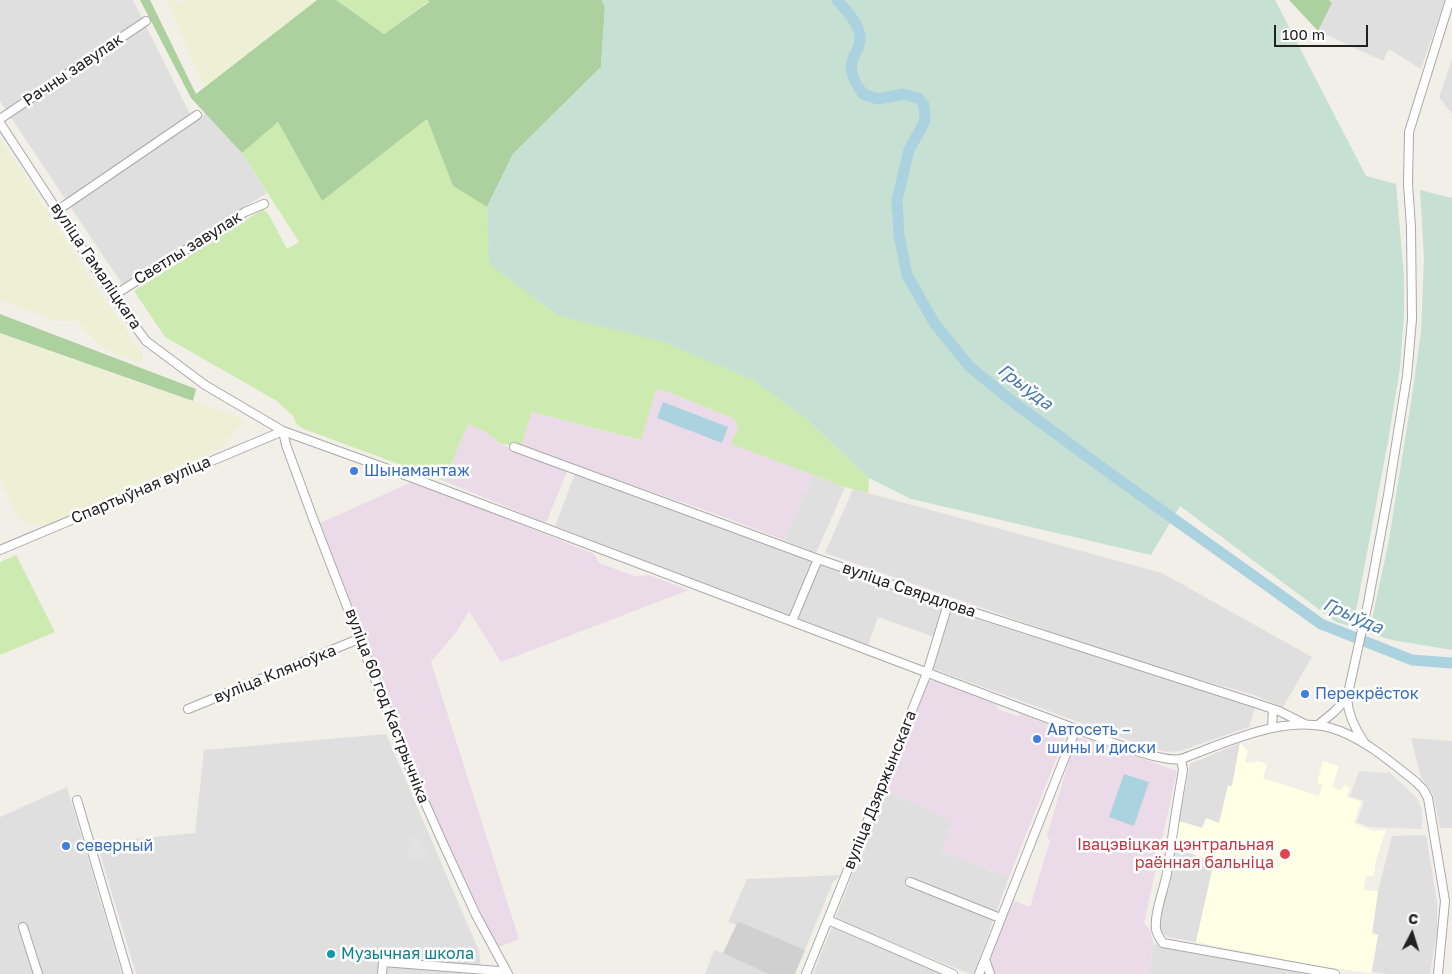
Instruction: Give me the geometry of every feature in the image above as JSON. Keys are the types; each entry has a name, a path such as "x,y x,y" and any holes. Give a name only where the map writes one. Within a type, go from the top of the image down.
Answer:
{"street":[{"path":"1438,974 1449,901 1428,798 1416,782 1366,744 1351,719 1347,707 1347,698 1368,603 1407,376 1412,319 1411,227 1408,184 1409,132 1450,0"},
{"name":"Рачны завулак","path":"0,121 146,21"},
{"path":"58,210 197,115"},
{"name":"вуліца Гамаліцкага","path":"0,121 113,296 146,341 205,385 283,431 572,538"},
{"name":"Светлы завулак","path":"113,296 245,212 264,204"},
{"name":"Спартыўная вуліца","path":"0,550 283,431"},
{"name":"вуліца 60 год Кастрычніка","path":"283,431 286,445 314,521 361,638 404,753 428,811 476,915 506,971"},
{"name":"вуліца Свярдлова","path":"514,447 818,559 948,604 1273,709 1306,724"},
{"name":"вуліца Свярдлова","path":"572,538 1076,729 1155,757 1172,760 1181,759 1258,731 1306,724 1339,730 1366,744"},
{"path":"792,621 818,559"},
{"name":"вуліца Дзяржынскага","path":"806,974 927,673 948,604"},
{"name":"вуліца Кляноўка","path":"188,709 361,638"},
{"path":"1318,725 1347,698"},
{"path":"1272,728 1273,709"},
{"path":"979,974 1076,729"},
{"path":"1181,759 1183,770 1156,930 1163,943 1336,974"},
{"path":"77,800 128,974"},
{"path":"910,882 1000,918"},
{"path":"828,920 953,974"},
{"path":"24,928 38,974"},
{"path":"985,959 990,974"},
{"path":"382,974 383,962 506,971"}],"shaded area":[{"path":"0,0 133,0 194,122 206,113 242,153 267,193 122,284 0,101"},
{"path":"167,0 176,0 178,4 184,0 317,0 204,88"},
{"path":"602,0 1275,0 1366,176 1396,184 1404,277 1404,316 1400,368 1353,627 1336,622 1180,506 1151,555 911,499 869,478 805,418 753,380 661,341 558,316 489,264 487,207 513,154 601,67 605,7"},
{"path":"1329,0 1445,0 1421,69 1389,49 1383,61 1318,31 1332,3"},
{"path":"1452,59 1452,114 1439,97"},
{"path":"0,138 96,287 142,353 143,362 140,364 105,349 89,335 78,321 57,321 0,300"},
{"path":"1420,190 1452,198 1452,650 1392,640 1369,633 1388,545 1421,332 1424,258"},
{"path":"0,333 235,415 240,417 243,422 222,448 49,524 33,525 25,523 15,514 0,476"},
{"path":"656,389 666,391 734,419 738,428 732,444 813,475 784,540 716,514 521,446 532,412 640,440"},
{"path":"468,424 486,432 501,444 567,471 546,523 444,481"},
{"path":"575,474 823,566 986,622 1255,707 1249,727 1180,751 1168,752 1144,746 931,668 940,639 878,617 868,645 555,526"},
{"path":"813,475 845,487 816,553 784,540"},
{"path":"412,482 432,488 594,554 599,563 634,576 649,575 689,590 501,662 469,611 457,631 431,662 519,939 497,948 443,835 417,775 320,523"},
{"path":"853,489 1162,573 1312,657 1283,707 1254,695 1137,662 825,553"},
{"path":"933,680 997,705 997,709 1018,716 1021,714 1067,732 1009,877 941,851 953,820 885,791 927,682"},
{"path":"386,734 479,951 482,974 136,974 99,850 121,840 195,833 204,750"},
{"path":"1084,738 1177,771 1144,923 1151,931 1154,944 1149,971 1151,974 995,974 990,960 991,953 1012,900 1030,907 1050,841 1047,836 1075,740"},
{"path":"1411,738 1452,741 1452,828 1440,828 1433,794 1421,777"},
{"path":"1240,743 1232,786 1228,786 1219,824 1207,819 1202,828 1179,821 1190,764"},
{"name":"Івацэвіцкая цэнтральная раённая бальніца","path":"1240,743 1248,751 1245,762 1252,763 1253,761 1256,763 1257,761 1267,764 1263,778 1319,796 1323,785 1317,783 1323,761 1339,766 1332,788 1342,790 1344,785 1350,787 1347,797 1361,802 1354,823 1374,831 1386,830 1376,860 1374,875 1365,877 1364,890 1378,891 1372,933 1378,935 1371,973 1317,966 1196,942 1214,862 1174,847 1179,821 1202,828 1206,818 1219,823 1228,786 1232,786"},
{"path":"1359,771 1386,773 1388,771 1417,798 1422,811 1422,829 1370,827 1357,822 1364,801 1350,796"},
{"path":"67,787 122,974 0,974 0,817"},
{"path":"885,791 954,820 941,851 1009,877 974,974 835,919"},
{"path":"1426,835 1437,902 1437,930 1430,974 1372,972 1378,935 1372,933 1378,891 1392,836"},
{"path":"409,837 420,837 428,857 420,860 408,859"},
{"path":"1174,847 1214,862 1196,942 1168,937 1161,932 1160,924"},
{"path":"841,875 833,882 805,950 738,921 736,925 728,922 747,879"},
{"path":"738,921 805,950 795,974 768,974 723,953"},
{"path":"832,927 943,974 813,974"},
{"path":"1154,944 1316,974 1151,974 1149,971"},
{"path":"714,950 723,953 768,974 705,974"}],"green space":[{"path":"140,0 150,0 196,94 317,0 336,0 384,34 429,2 428,0 602,0 605,7 601,67 513,154 487,207 453,186 427,119 322,201 278,122 242,153 191,98"},
{"path":"336,0 428,0 429,1 384,34"},
{"path":"1289,0 1329,0 1332,3 1318,31"},
{"path":"427,119 453,186 487,207 490,264 558,316 661,340 753,380 805,418 869,478 868,493 845,487 731,444 738,428 734,419 666,391 656,389 641,440 532,412 521,446 501,444 486,432 468,424 444,481 304,429 296,424 294,417 277,401 165,337 134,291 263,209 269,215 287,249 299,242 242,153 278,122 322,201"},
{"path":"0,314 196,389 193,401 0,333"},
{"path":"16,555 55,632 0,655 0,562"}],"water":[{"path":"663,402 728,427 722,443 657,418"},
{"path":"1124,774 1149,782 1134,826 1109,817"}],"waterway":[{"name":"Грыўда","path":"837,0 851,16 859,31 859,44 851,66 854,79 863,94 878,99 903,94 918,98 924,105 925,121 909,150 897,200 899,235 907,275 935,324 970,367 1013,402 1115,477 1321,624 1412,660 1452,663"}],"place":[{"name":"Шынамантаж","path":"354,471"},
{"name":"Перекрёсток","path":"1305,694"},
{"name":"Автосеть – шины и диски","path":"1037,739"},
{"name":"северный","path":"66,846"},
{"name":"Івацэвіцкая цэнтральная раённая бальніца","path":"1285,854"},
{"name":"Музычная школа","path":"331,954"}]}
